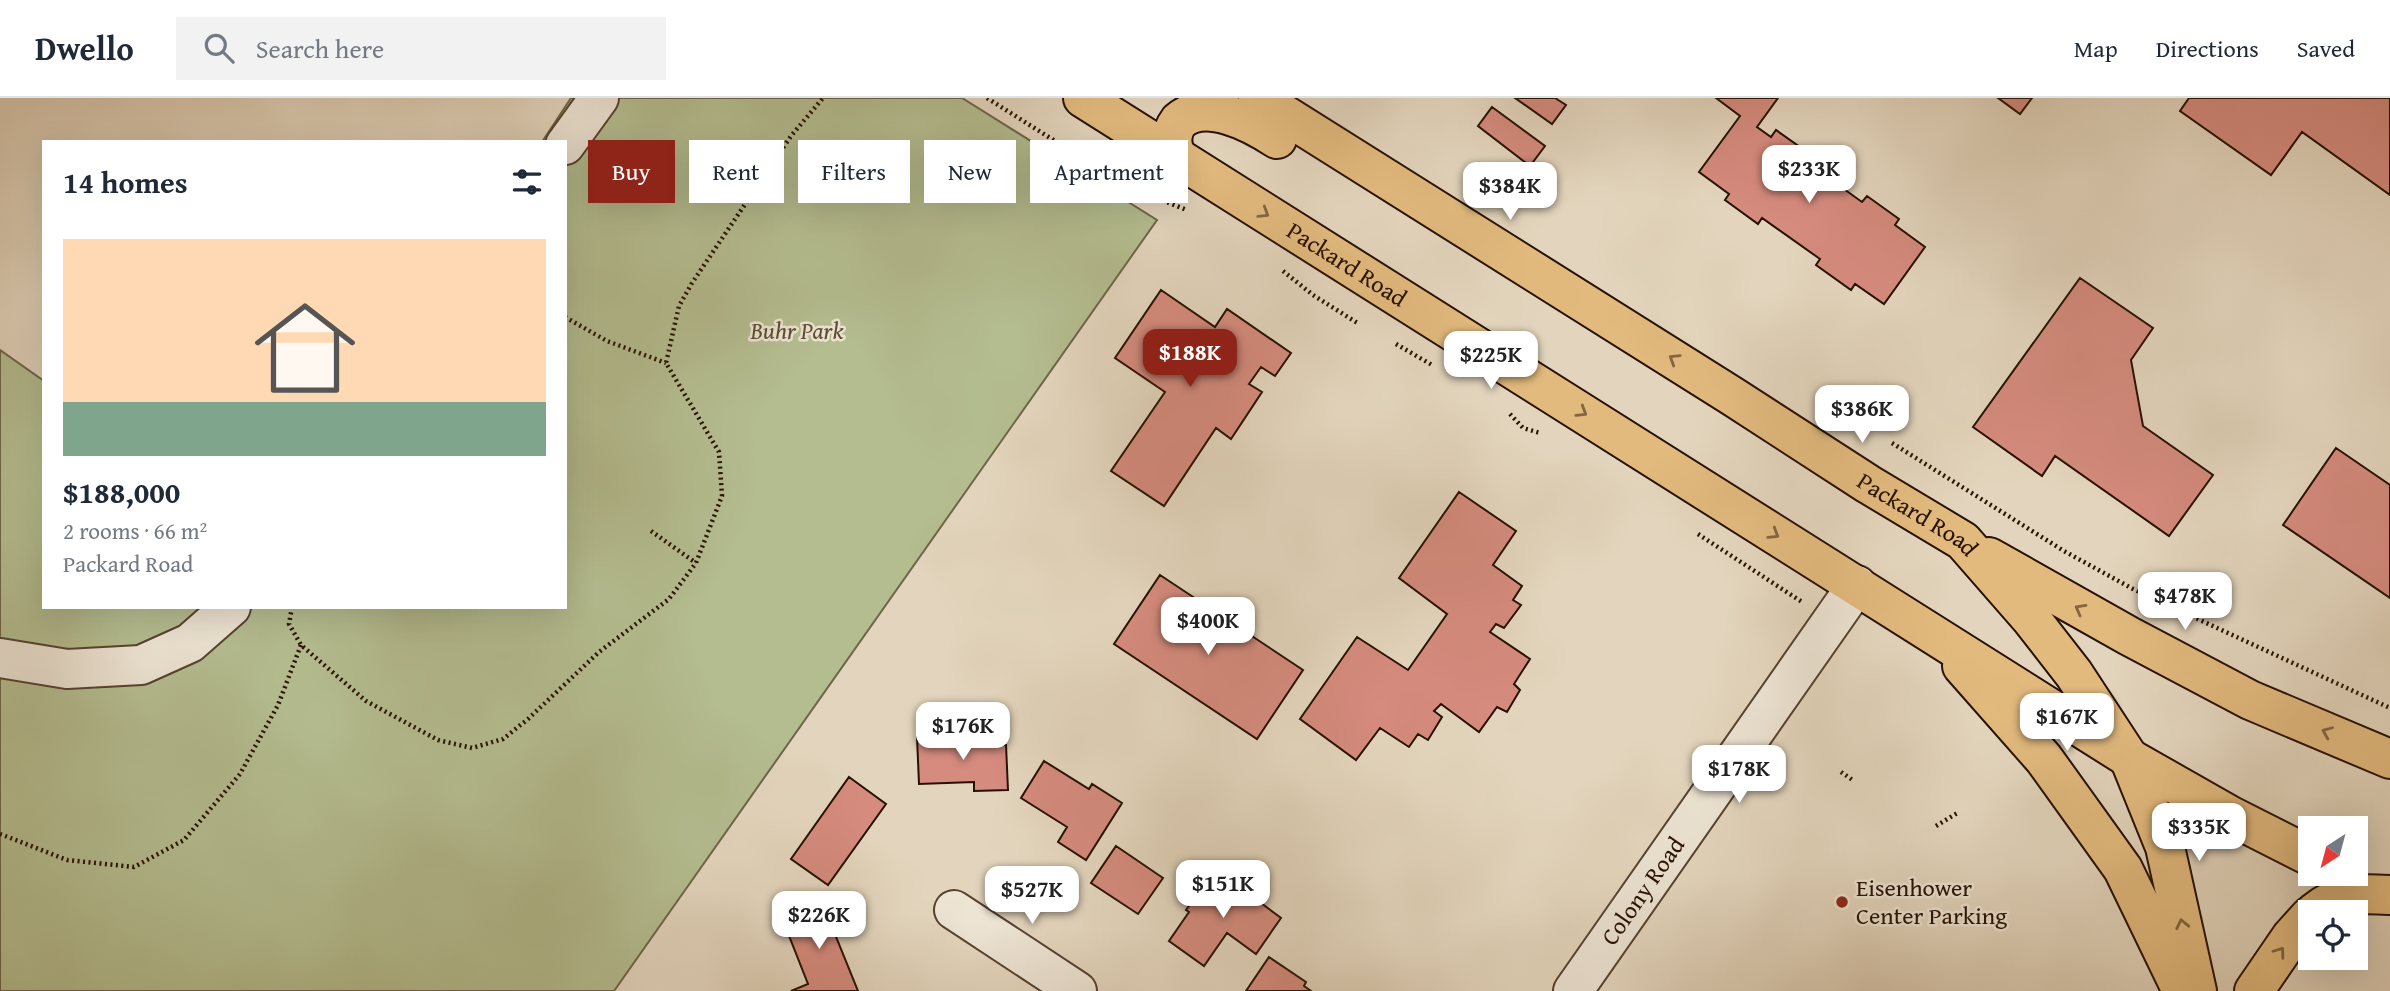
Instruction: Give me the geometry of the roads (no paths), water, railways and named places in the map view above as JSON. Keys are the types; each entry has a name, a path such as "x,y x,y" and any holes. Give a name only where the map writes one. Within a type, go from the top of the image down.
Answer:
{"main road":[{"name":"Packard Road","path":"1083,98 1149,140"},
{"name":"Packard Road","path":"1258,98 1963,541 2032,620 2074,674 2129,758 2165,847 2197,991"},
{"path":"1172,140 1173,131 1186,113 1201,106 1220,106 1234,111 1388,208 1484,241"},
{"name":"Packard Road","path":"1188,165 1857,584 2129,758 2231,816 2298,850"},
{"path":"1963,541 2129,636 2250,700 2390,759"},
{"path":"1932,633 2044,759 2123,869 2182,991"},
{"path":"2368,878 2390,887"},
{"path":"2333,900 2347,894 2390,895"},
{"path":"2254,991 2298,929"}],"street":[{"path":"567,142 599,98"},
{"name":"Colony Road","path":"1573,991 1857,584"},
{"path":"0,658 66,669 141,665 190,643 229,609"},
{"path":"954,910 1077,991"}],"place":[{"name":"Eisenhower Center Parking","path":"1842,902"}],"park label":[{"name":"Buhr Park","path":"797,331"}]}
